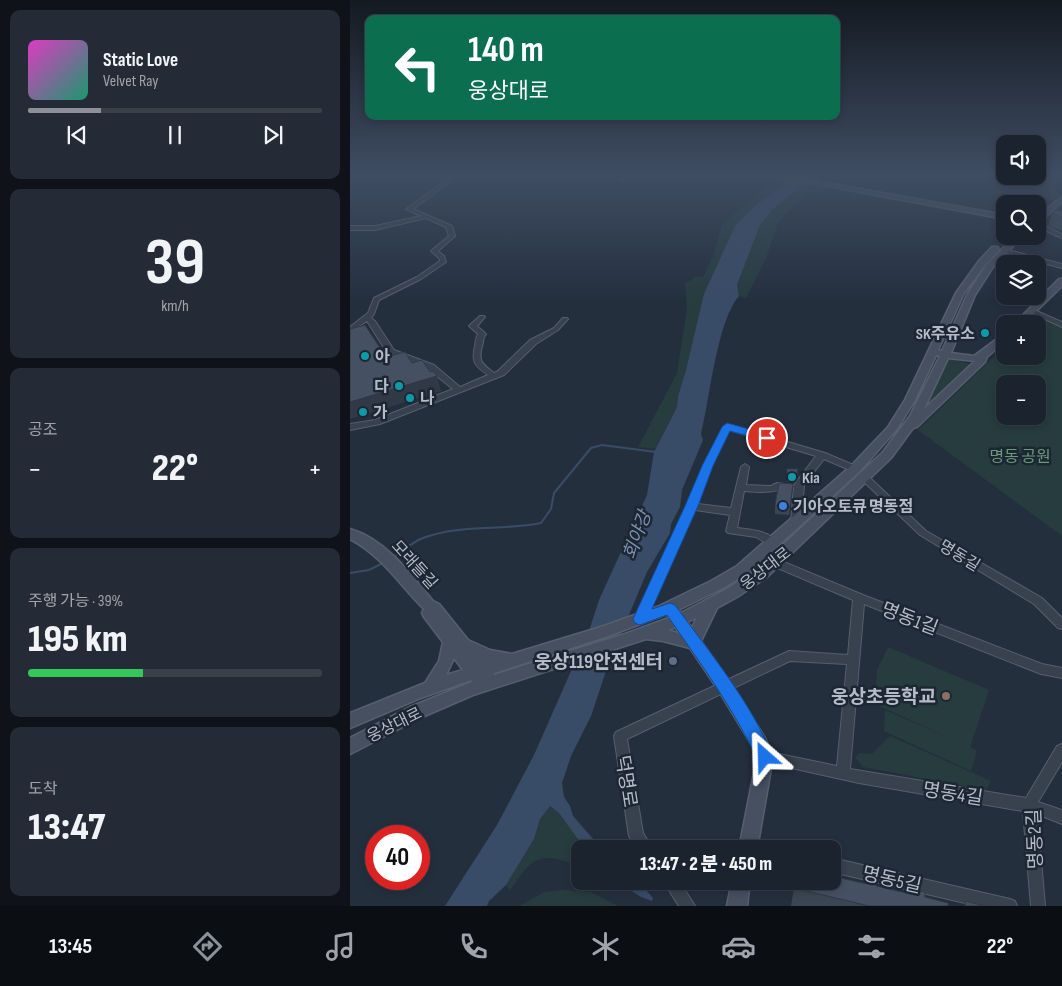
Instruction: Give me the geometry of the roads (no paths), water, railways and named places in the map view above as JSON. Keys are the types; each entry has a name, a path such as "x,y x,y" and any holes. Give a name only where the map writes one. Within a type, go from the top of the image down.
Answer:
{"main road":[{"name":"웅상대로","path":"350,721 391,702 430,688 564,660 642,626 712,603 746,585 774,563 860,473 942,352 960,293 982,263 999,245"},
{"name":"웅상대로","path":"674,614 760,556 796,522 860,473 887,455 915,416 942,352 971,295 990,266 1010,245"},
{"path":"1028,315 1062,281"},
{"path":"904,433 996,345"},
{"path":"942,352 966,359 982,358"},
{"name":"모래들길","path":"350,534 375,546 390,560 428,605 426,609 454,639 484,677"},
{"path":"692,643 712,603"},
{"path":"674,614 692,643 724,686 759,743 765,757 754,840"},
{"name":"웅상대로","path":"350,746 517,659 566,644 642,626"},
{"path":"642,626 663,635 692,643"},
{"path":"430,688 446,663 454,639 488,656 504,660 517,659"},
{"path":"737,906 740,890"}],"street":[{"path":"350,228 375,228 424,217 449,226 452,236 434,250 442,257 443,262 419,278 376,299 371,314 350,330"},
{"path":"1046,229 1062,236"},
{"path":"1004,251 1062,266"},
{"path":"1032,311 1062,325"},
{"path":"482,317 473,326 482,334 479,338 480,342 475,356 478,364 494,376"},
{"path":"367,318 372,321 391,352 431,366 458,389"},
{"path":"350,427 377,422 501,373 533,342 556,329 565,319"},
{"path":"642,626 707,466 727,427 730,426 822,456 860,473"},
{"path":"796,522 799,488 803,478 822,456"},
{"path":"745,467 731,531 758,534 773,543"},
{"name":"명동길","path":"860,473 923,533 1038,602 1062,625"},
{"path":"741,488 773,489 777,486 799,488"},
{"path":"692,506 735,512"},
{"name":"명동1길","path":"760,556 859,598 1041,669 1062,674"},
{"path":"843,774 859,598"},
{"name":"덕명로","path":"639,840 636,836 620,736 789,656 853,660"},
{"name":"명동2길","path":"1038,906 1029,805 1062,750"},
{"name":"명동4길","path":"765,757 843,774 1029,805 1062,817"},
{"name":"명동5길","path":"841,867 1010,906"},
{"path":"676,890 688,906"}],"water":[{"name":"회야강","path":"745,216 767,216 760,225 737,285 739,296 731,308 725,323 715,361 701,434 703,440 682,490 680,507 671,524 670,533 647,572 609,662 591,716 571,756 562,783 564,797 570,806 573,816 594,840 579,840 559,813 550,806 540,819 534,839 506,885 489,901 487,906 445,906 497,825 534,755 590,628 599,600 647,495 654,452 677,407 678,396 704,294 735,226"},
{"path":"630,890 646,890 653,898 652,901"}],"waterway":[{"path":"394,557 415,542 437,534 466,529 511,527 541,523 551,509 554,493 591,448 602,445 656,452"},
{"path":"350,573 369,570 383,563"}],"place":[{"name":"SK주유소","path":"985,333"},
{"name":"아","path":"365,356"},
{"name":"다","path":"399,386"},
{"name":"나","path":"410,398"},
{"name":"가","path":"363,412"},
{"name":"Kia","path":"792,477"},
{"name":"기아오토큐 명동점","path":"783,506"},
{"name":"웅상119안전센터","path":"673,661"},
{"name":"웅상초등학교","path":"946,696"}],"park label":[{"name":"명동 공원","path":"1020,456"}]}
